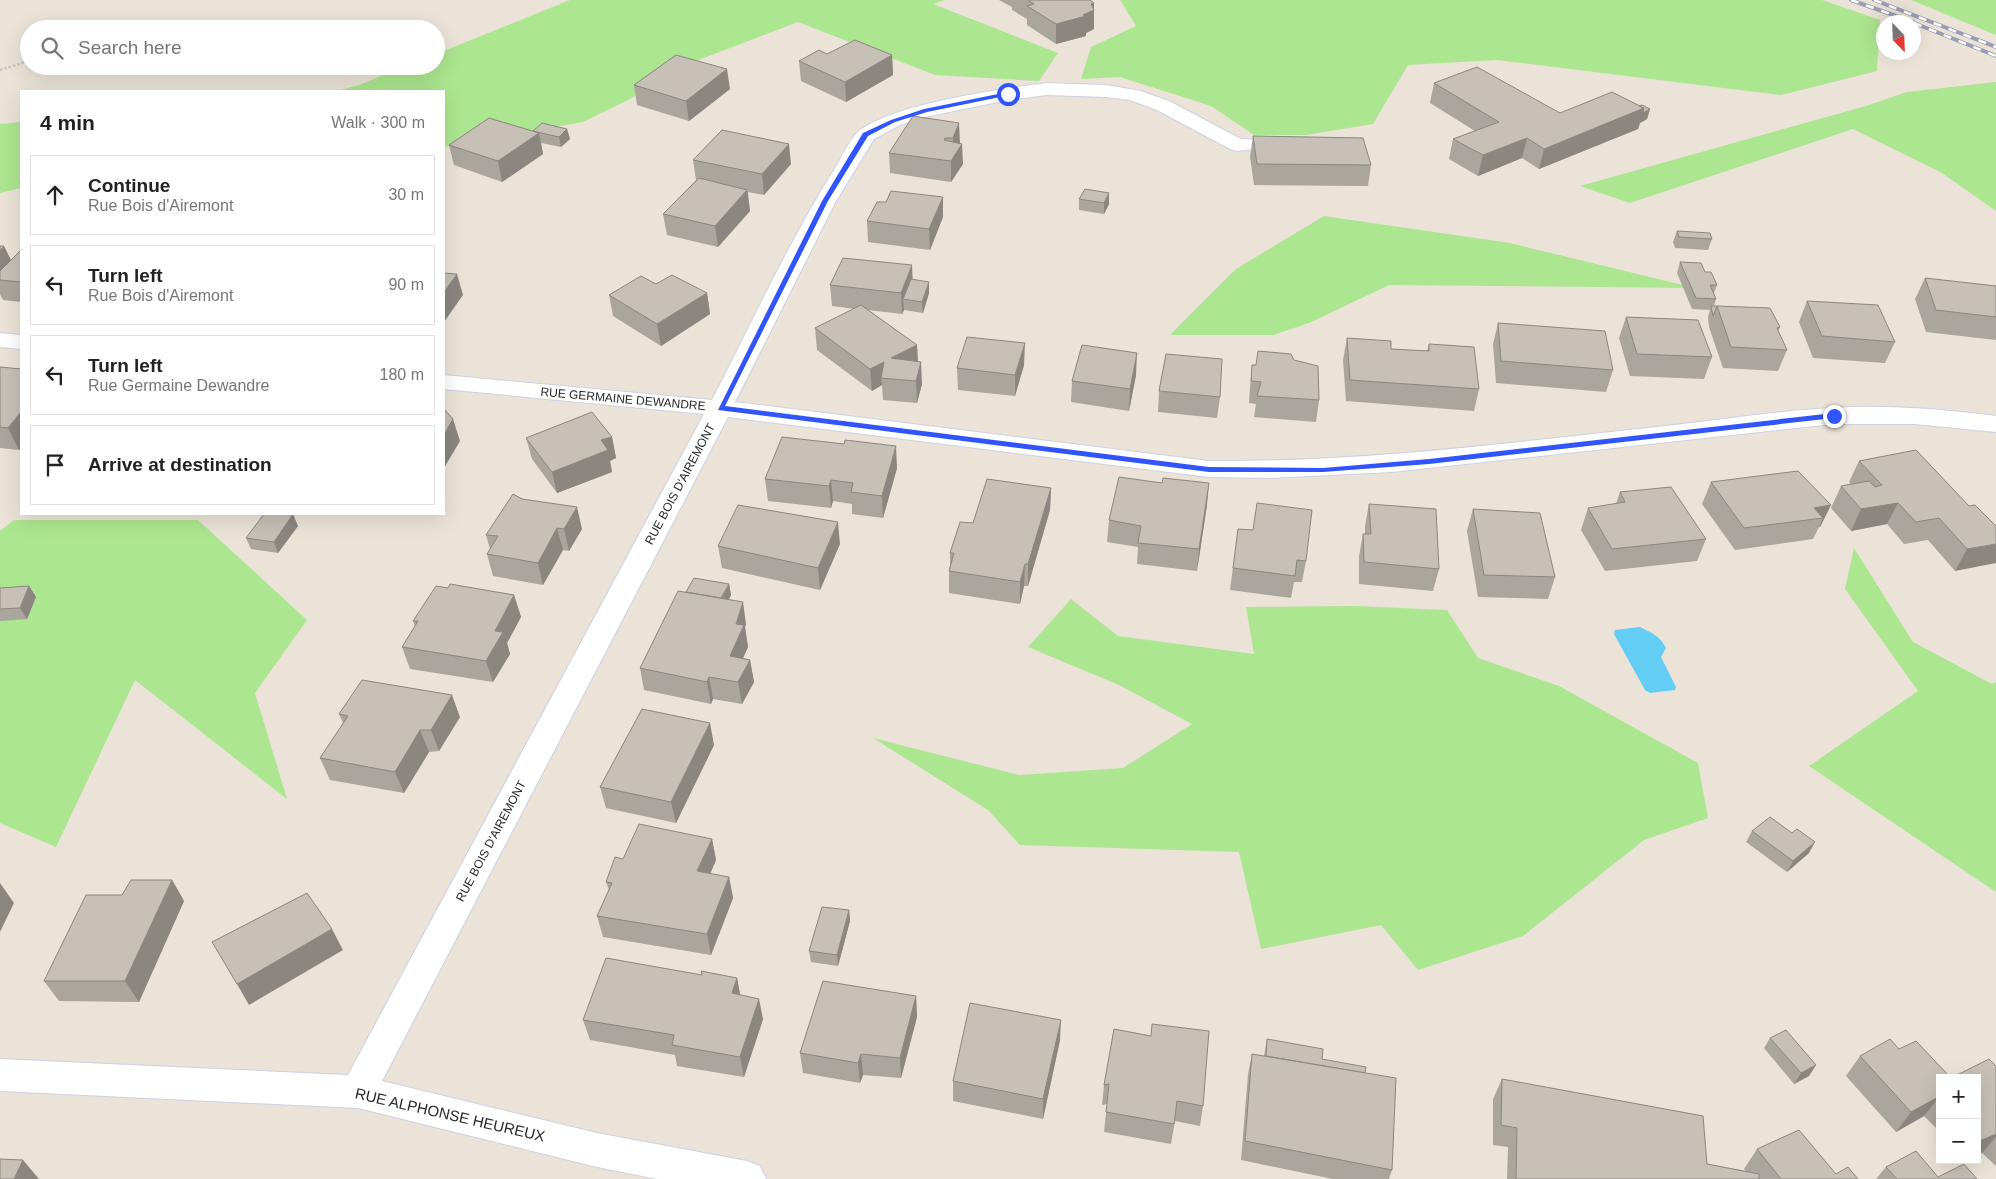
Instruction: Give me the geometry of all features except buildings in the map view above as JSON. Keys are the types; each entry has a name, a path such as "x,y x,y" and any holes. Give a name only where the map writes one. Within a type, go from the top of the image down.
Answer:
{"street":[{"name":"RUE BOIS D'AIREMONT","path":"358,1092 720,408 825,201 866,135 893,121 926,111 1008,94 1047,89 1106,91 1134,95 1164,106 1238,146 1259,144"},
{"path":"0,340 20,342"},
{"name":"RUE GERMAINE DEWANDRE","path":"445,382 720,408 1209,470 1323,470 1429,461 1834,416 1958,418 1996,424"},
{"name":"RUE ALPHONSE HEUREUX","path":"0,1075 358,1092 597,1150 747,1179"}],"path":[{"path":"0,70 20,64"}],"green space":[{"path":"570,0 944,0 933,4 1058,53 1039,81 935,75 798,22 680,67 628,100 583,122 445,147 445,90 341,90 384,75 445,75 445,50"},
{"path":"1120,0 1822,0 1876,19 1876,60 1878,60 1877,71 1781,95 1497,60 1408,65 1373,124 1306,135 1254,135 1211,106 1120,77 1081,79 1091,47 1136,26"},
{"path":"1911,0 1996,0 1996,35"},
{"path":"1996,82 1996,211 1942,173 1853,129 1630,203 1580,186 1866,106 1907,92"},
{"path":"20,122 20,188 0,193 0,124"},
{"path":"1324,216 1510,243 1695,288 1389,285 1309,323 1273,335 1170,335 1236,269"},
{"path":"14,520 198,520 307,620 255,693 287,799 135,680 56,847 0,823 0,531"},
{"path":"1854,548 1913,642 1992,684 1996,682 1996,892 1809,766 1918,691 1845,589"},
{"path":"1071,599 1118,636 1254,654 1246,607 1354,606 1447,610 1478,658 1559,686 1698,763 1708,818 1644,840 1523,936 1418,970 1381,925 1261,949 1239,852 1020,845 988,810 873,738 1019,775 1123,768 1192,724 1119,685 1028,647"}],"water":[{"path":"1640,627 1652,633 1664,644 1666,648 1661,657 1676,687 1675,690 1650,693 1645,690 1614,634 1615,630"}],"railway":[{"path":"1851,0 1893,15"},
{"path":"1874,0 1996,47"},
{"path":"1921,26 1996,56"}],"route":[{"path":"1008,94 926,111 893,121 866,135 825,201 720,408 1209,470 1265,471 1323,470 1429,461 1565,444 1834,416"}]}
